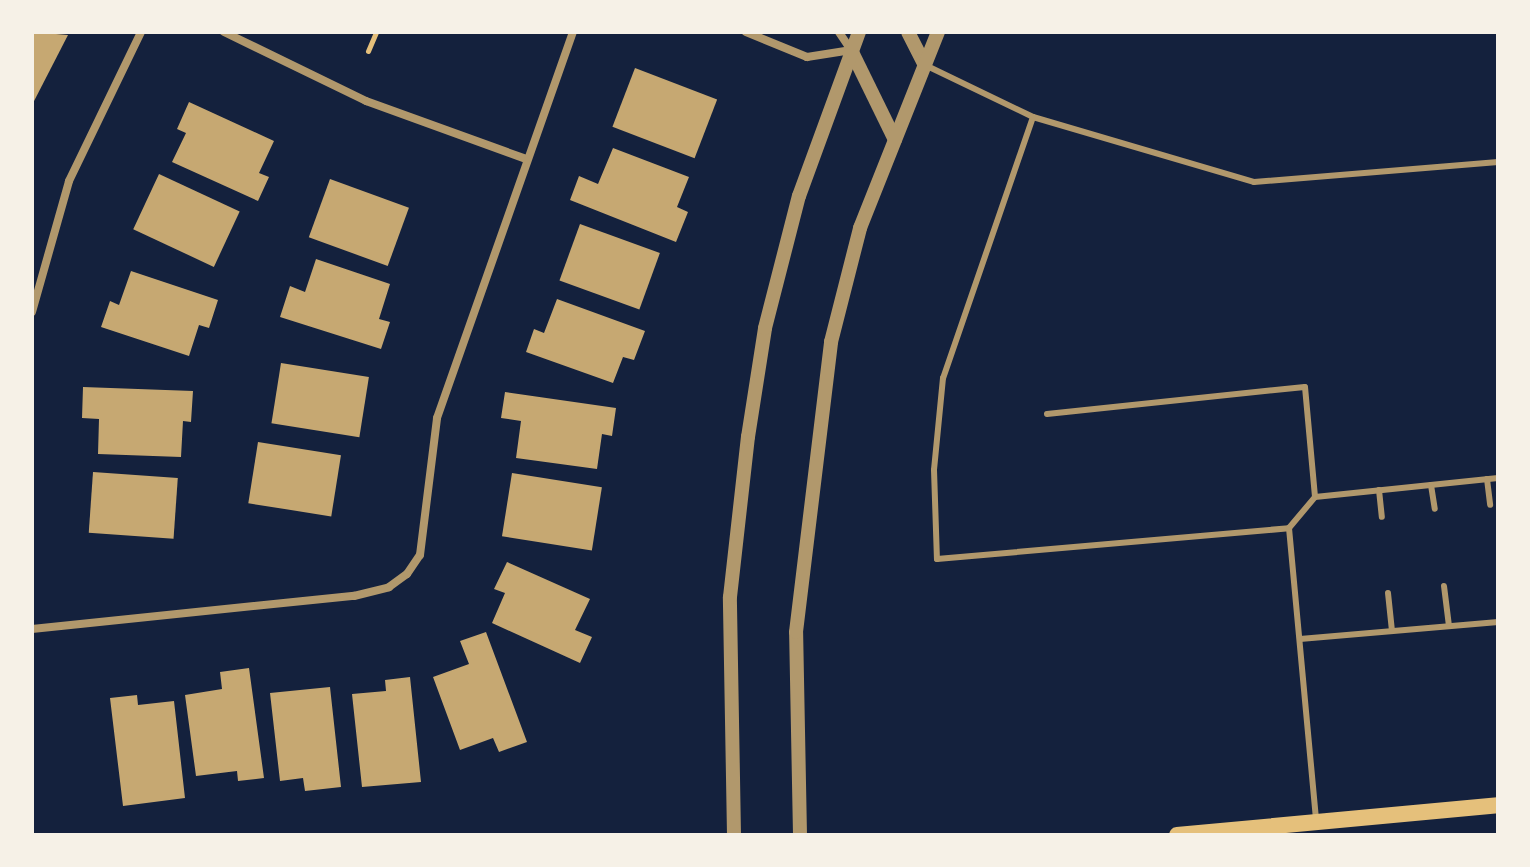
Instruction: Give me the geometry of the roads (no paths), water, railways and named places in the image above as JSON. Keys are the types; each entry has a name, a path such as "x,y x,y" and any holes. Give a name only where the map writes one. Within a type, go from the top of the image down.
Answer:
{"main road":[{"path":"1177,835 1498,805"}],"street":[{"path":"32,312 69,181 141,32"},
{"path":"224,32 366,101 526,159"},
{"path":"32,629 354,596 389,587 407,574 420,555 437,418 573,32"},
{"path":"746,32 807,57 851,50"},
{"path":"839,32 895,140"},
{"path":"734,835 730,597 748,437 765,328 799,196 859,32"},
{"path":"908,32 925,65"},
{"path":"800,835 796,632 813,464 831,342 860,228 938,32"}],"lane":[{"path":"925,65 1033,117 1254,182 1498,162"},
{"path":"1033,117 943,378 934,470 937,559 1289,528 1315,497 1498,478"},
{"path":"1047,414 1305,387 1315,497"},
{"path":"1487,479 1490,505"},
{"path":"1431,485 1435,509"},
{"path":"1379,490 1382,517"},
{"path":"1289,528 1317,823"},
{"path":"1444,586 1449,626"},
{"path":"1388,593 1392,631"},
{"path":"1300,639 1498,622"}]}
